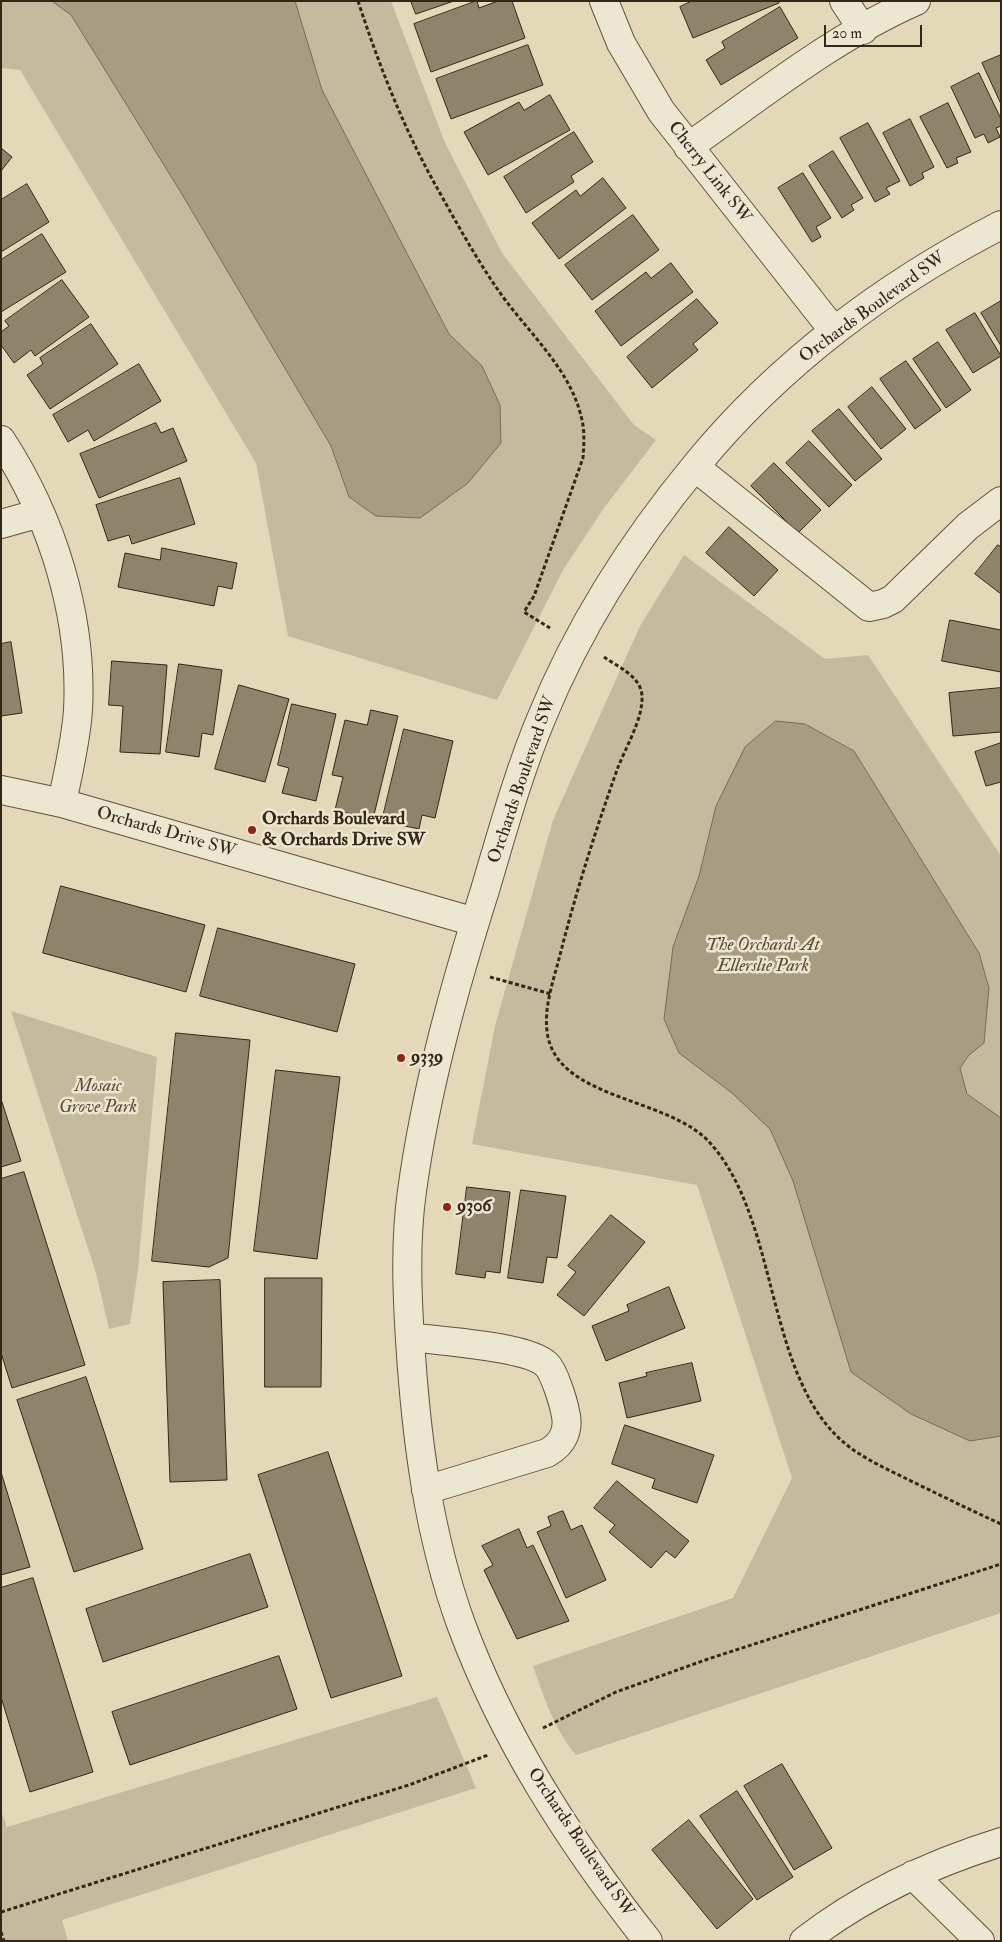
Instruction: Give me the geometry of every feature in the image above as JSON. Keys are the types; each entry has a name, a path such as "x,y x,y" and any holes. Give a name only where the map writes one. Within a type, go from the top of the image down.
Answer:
{"street":[{"name":"Cherry Link SW","path":"604,1 621,43 636,72 688,147 834,331"},
{"path":"844,1 863,30"},
{"path":"688,147 819,56 916,1"},
{"name":"Orchards Boulevard SW","path":"648,1941 553,1810 534,1780 510,1734 461,1623 443,1564 426,1490 413,1406 406,1293 411,1194 430,1096 461,969 520,775 541,718 607,591 695,466 742,413 786,372 834,331 900,284 959,247 1001,225"},
{"path":"1,440 40,513 54,547 64,585 75,644 78,674 77,719 62,803"},
{"path":"695,466 868,607 883,604 893,599 968,526 1001,501"},
{"path":"1,524 40,513"},
{"name":"Orchards Drive SW","path":"1,790 62,803 475,922"},
{"path":"410,1337 525,1353 543,1361 549,1367 567,1423 559,1446 547,1453 426,1490"},
{"path":"804,1941 858,1904 913,1875 969,1852 1001,1842"},
{"path":"913,1875 980,1941"}],"path":[{"path":"358,1 394,101 435,184 497,289 557,367 574,396 581,416 584,434 583,458 534,596 524,612 553,630"},
{"path":"604,656 626,670 638,684 642,696 638,717 617,770 574,899 546,1016 547,1031 554,1056 566,1070 585,1082 674,1116 696,1129 723,1158 738,1186 749,1215 794,1363 808,1394 823,1420 842,1441 874,1462 1001,1524"},
{"path":"490,977 551,994"},
{"path":"538,1731 616,1692 708,1658 1001,1564"},
{"path":"1,1912 409,1785 495,1752"},
{"path":"1,1932 4,1941"}],"green space":[{"path":"1,1 391,1 445,143 502,253 634,425 656,440 604,508 563,570 497,700 288,636 256,463 20,70 1,68"},
{"name":"The Orchards At Ellerslie Park","path":"684,555 825,659 868,655 1001,856 1001,1613 576,1755 556,1724 533,1666 733,1598 792,1478 697,1185 472,1144 495,1026 553,820 640,626"},
{"name":"Mosaic Grove Park","path":"11,1011 157,1057 138,1270 130,1324 109,1329 96,1273"},
{"path":"437,1697 476,1788 62,1920 68,1941 1,1941 1,1811 7,1827"}],"shaded area":[{"path":"52,1 295,1 322,90 449,334 482,366 500,405 501,443 468,483 420,518 376,516 349,497 331,446 180,191 71,15"},
{"path":"776,721 805,724 854,751 979,953 989,988 984,1043 969,1055 960,1068 967,1094 1001,1118 1001,1436 970,1441 911,1414 851,1372 793,1181 770,1129 732,1093 679,1053 664,1019 673,947 699,876 716,806 745,747"}],"building":[{"path":"411,1 454,1 416,14"},
{"path":"477,1 479,8 498,1 512,1 525,38 431,72 414,24"},
{"path":"692,1 779,1 779,3 693,38 680,7"},
{"path":"780,7 798,38 721,85 706,60 725,48 722,42"},
{"path":"528,45 543,85 451,119 436,79"},
{"path":"1001,55 1001,104 982,63"},
{"path":"979,73 1001,119 1001,126 996,128 1000,137 988,143 984,134 975,138 951,87"},
{"path":"550,95 570,130 488,175 464,132 519,102 524,110"},
{"path":"948,103 971,152 956,158 958,163 947,168 920,117"},
{"path":"910,119 934,167 922,173 924,178 910,186 883,133"},
{"path":"868,123 900,181 886,188 890,194 875,202 840,138"},
{"path":"574,132 593,162 571,176 574,182 526,213 504,177"},
{"path":"1,148 12,157 1,171"},
{"path":"833,151 863,198 851,205 854,210 842,218 809,166"},
{"path":"803,173 831,218 816,227 821,237 812,242 778,188"},
{"path":"603,178 626,208 559,259 532,223 576,190 580,196"},
{"path":"27,184 49,222 1,252 1,200"},
{"path":"633,215 659,250 592,300 565,265"},
{"path":"42,234 66,272 1,312 1,260"},
{"path":"671,263 693,292 621,346 595,311 646,272 651,278"},
{"path":"62,280 89,317 35,356 31,350 14,363 1,345 1,332 9,326 5,321"},
{"path":"697,299 718,323 693,344 698,350 652,388 627,357"},
{"path":"1001,301 1001,346 981,313"},
{"path":"975,313 1001,356 973,373 946,330"},
{"path":"91,324 118,364 50,409 27,375 43,364 40,358"},
{"path":"938,342 971,390 946,408 913,359"},
{"path":"906,361 941,410 915,429 880,379"},
{"path":"139,364 161,401 94,441 88,430 68,442 53,415"},
{"path":"872,387 906,429 881,449 848,407"},
{"path":"839,409 882,459 855,481 812,431"},
{"path":"156,423 161,433 173,428 187,461 99,498 80,454"},
{"path":"809,441 852,485 829,507 786,463"},
{"path":"774,463 821,510 798,533 751,486"},
{"path":"180,478 195,524 132,544 129,535 108,541 96,505"},
{"path":"729,527 778,570 754,596 706,553"},
{"path":"998,545 1001,547 1001,594 975,574"},
{"path":"162,548 237,563 232,589 218,586 214,606 118,587 125,553 160,560"},
{"path":"950,620 1001,630 1001,672 942,661"},
{"path":"11,642 22,713 1,716 1,644"},
{"path":"112,661 167,665 160,754 120,752 123,706 109,705"},
{"path":"179,664 222,670 213,735 202,733 199,757 166,752"},
{"path":"239,685 289,699 265,782 215,769"},
{"path":"1001,688 1001,732 953,736 949,693"},
{"path":"292,704 336,714 316,801 282,793 289,768 278,765"},
{"path":"371,710 398,716 373,819 335,810 343,777 332,775 345,720 367,725"},
{"path":"404,729 453,741 435,818 422,815 419,829 382,821"},
{"path":"1001,743 1001,782 986,786 975,752"},
{"path":"61,886 205,925 186,992 43,953"},
{"path":"218,928 355,964 337,1032 200,996"},
{"path":"176,1033 250,1040 228,1258 209,1267 152,1261"},
{"path":"276,1070 340,1077 317,1259 254,1251"},
{"path":"1,1099 21,1161 1,1167"},
{"path":"24,1172 85,1365 12,1388 1,1353 1,1179"},
{"path":"467,1187 510,1192 500,1273 486,1271 485,1278 456,1274"},
{"path":"521,1190 566,1196 557,1258 547,1257 543,1283 508,1278"},
{"path":"611,1215 645,1242 584,1316 557,1295 576,1272 568,1266"},
{"path":"265,1278 322,1278 321,1387 265,1387"},
{"path":"220,1280 227,1480 170,1482 163,1282"},
{"path":"669,1287 685,1328 606,1361 592,1326 629,1311 627,1305"},
{"path":"692,1363 701,1401 627,1418 619,1383 647,1376 646,1373"},
{"path":"86,1377 143,1549 74,1572 17,1400"},
{"path":"625,1425 714,1455 697,1503 652,1488 655,1479 612,1464"},
{"path":"328,1452 402,1676 331,1698 258,1475"},
{"path":"1,1472 30,1567 1,1575"},
{"path":"617,1481 689,1541 675,1558 666,1551 651,1568 609,1532 615,1525 594,1508"},
{"path":"563,1511 571,1530 582,1525 606,1580 566,1598 537,1532 551,1526 548,1517"},
{"path":"519,1529 527,1548 533,1545 569,1621 517,1639 484,1570 493,1565 482,1546"},
{"path":"250,1554 268,1607 103,1662 86,1609"},
{"path":"33,1578 93,1772 30,1792 1,1697 1,1588"},
{"path":"279,1656 297,1709 130,1765 112,1712"},
{"path":"782,1764 832,1848 794,1870 744,1786"},
{"path":"737,1791 793,1877 757,1900 700,1816"},
{"path":"689,1820 753,1899 717,1929 652,1850"}],"place":[{"name":"Orchards Boulevard & Orchards Drive SW","path":"252,830"},
{"name":"9339","path":"401,1058"},
{"name":"9306","path":"447,1207"}]}
